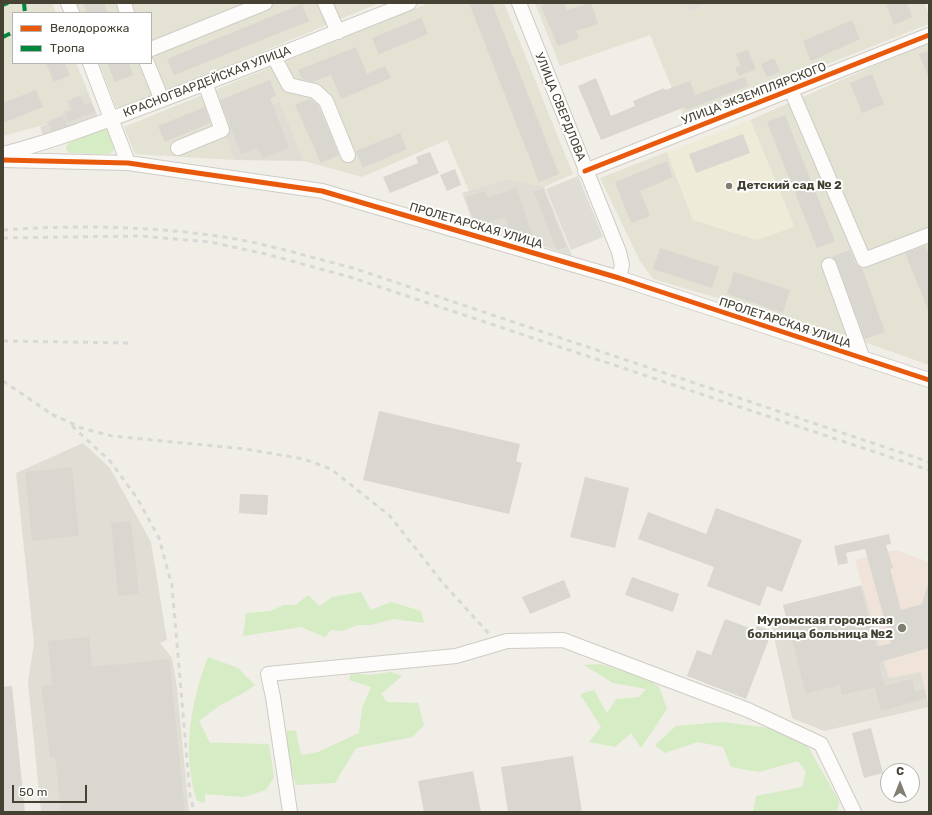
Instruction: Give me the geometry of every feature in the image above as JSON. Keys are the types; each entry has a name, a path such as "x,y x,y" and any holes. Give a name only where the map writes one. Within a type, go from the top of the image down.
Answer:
{"street":[{"path":"152,49 265,3"},
{"path":"325,3 338,32"},
{"name":"КРАСНОГВАРДЕЙСКАЯ УЛИЦА","path":"3,154 44,143 111,119 274,57 409,3"},
{"name":"УЛИЦА СВЕРДЛОВА","path":"518,3 619,252 622,266 619,278"},
{"name":"УЛИЦА ЭКЗЕМПЛЯРСКОГО","path":"585,171 929,36"},
{"path":"274,57 289,85 315,91 326,101 348,155"},
{"path":"90,64 128,163"},
{"path":"147,64 162,100"},
{"path":"178,148 222,130 205,83"},
{"path":"791,90 864,260 929,235"},
{"name":"ПРОЛЕТАРСКАЯ УЛИЦА","path":"3,160 128,163 322,191 619,278 929,380"},
{"path":"829,265 863,359"},
{"path":"290,812 273,697 268,674 456,656 507,641 564,640 748,710 821,744 854,812"}],"shaded area":[{"path":"3,3 52,3 56,12 12,12 12,64 76,64 88,92 67,100 70,109 63,114 46,121 47,124 3,136"},
{"path":"76,3 379,3 118,112 99,64 152,64 152,12 80,12"},
{"path":"429,3 504,3 573,174 544,187 507,179 469,191 447,140 362,177 304,161 280,102 222,126 234,160 135,154 124,127"},
{"path":"535,3 685,3 689,12 709,3 924,3 929,15 929,24 685,120 650,35 560,66"},
{"path":"685,3 709,3 689,12"},
{"path":"929,42 929,365 847,336 653,279 640,261 600,178 667,152 693,220 794,226 750,120"},
{"path":"88,92 98,117 44,138 40,127 47,124 46,121 63,114 62,112 69,109 66,100"},
{"path":"280,102 304,161 234,160 222,126"},
{"name":"Детский сад № 2","path":"750,120 794,227 757,240 693,220 667,152"},
{"path":"578,176 603,237 571,250 546,189"},
{"path":"507,179 544,187 572,256 473,222 462,193"},
{"path":"83,443 110,468 151,542 167,640 160,643 172,658 177,688 189,812 41,812 28,682 34,643 16,473"},
{"name":"Муромская городская больница больница №2","path":"895,550 929,562 929,702 921,672 889,678 855,560"},
{"path":"862,585 889,678 921,671 929,707 824,731 792,718 771,623 787,619 783,605"}],"green space":[{"path":"101,129 110,130 114,143 114,150 110,154 69,153 66,148 68,143"},
{"path":"361,592 371,610 391,602 421,611 424,623 393,619 371,625 357,625 343,631 331,630 325,637 301,627 243,636 246,613 270,611 284,605 296,605 308,595 320,606 332,597"},
{"path":"208,657 238,668 255,685 219,706 199,721 210,743 269,744 274,777 266,790 244,797 205,794 205,803 197,801 192,783 189,747 193,711"},
{"path":"600,664 648,679 659,687 667,709 641,748 631,733 615,747 589,742 601,727 580,694 594,690 607,713 616,699 639,697 646,689 613,683 584,665"},
{"path":"391,672 402,676 381,694 387,702 418,703 424,725 413,737 356,748 335,783 296,785 287,756 287,730 296,731 301,755 318,752 359,733 362,708 371,687 349,680 351,673 369,675"},
{"path":"722,722 769,728 807,745 839,801 837,812 753,812 756,796 802,787 806,772 798,761 759,772 731,767 723,747 698,742 665,753 655,745 676,726"}],"building":[{"path":"83,3 104,3 108,12 87,12"},
{"path":"469,3 492,3 559,174 539,182"},
{"path":"550,3 564,3 567,10 591,3 598,24 576,31 579,38 558,46 541,6"},
{"path":"886,3 907,3 912,17 894,25"},
{"path":"302,4 309,21 174,75 167,59"},
{"path":"421,18 428,34 379,54 372,38"},
{"path":"852,20 860,39 811,61 803,41"},
{"path":"356,47 367,74 385,66 391,78 341,99 331,75 313,82 302,79 298,70"},
{"path":"748,50 756,69 739,76 735,68 741,66 736,54"},
{"path":"929,51 929,78 919,54"},
{"path":"774,58 780,72 767,77 761,64"},
{"path":"46,64 65,64 70,75 54,82"},
{"path":"107,64 129,64 133,75 115,82"},
{"path":"872,74 884,104 862,113 850,83"},
{"path":"745,77 748,86 686,110 685,107 601,140 578,86 596,78 611,116 635,106 633,101 664,88 665,90 690,81 695,95"},
{"path":"270,80 276,96 270,98 289,148 262,159 258,148 241,154 220,100"},
{"path":"36,90 43,107 3,123 3,103"},
{"path":"80,96 84,105 91,102 95,112 68,122 64,114 72,110 69,101"},
{"path":"310,99 318,105 339,155 321,163 295,105"},
{"path":"205,107 210,123 165,142 158,126"},
{"path":"785,115 835,241 817,248 767,122"},
{"path":"63,116 67,126 52,131 48,122"},
{"path":"400,133 407,149 363,168 356,151"},
{"path":"743,134 750,153 696,173 689,154"},
{"path":"430,152 439,173 390,193 383,177 418,163 416,157"},
{"path":"667,161 673,177 640,191 650,216 631,223 615,182"},
{"path":"455,169 461,185 447,191 440,175"},
{"path":"516,188 534,238 525,241 522,230 511,234 505,217 483,224 482,219 473,221 466,197 485,191 487,198"},
{"path":"543,189 566,247 557,250 534,192"},
{"path":"925,246 929,255 929,312 905,253"},
{"path":"660,248 719,267 712,288 653,269"},
{"path":"850,250 856,264 862,268 885,332 865,339 833,256"},
{"path":"734,272 790,290 783,313 727,294"},
{"path":"379,411 520,444 516,461 522,463 509,514 363,480"},
{"path":"72,467 79,536 32,541 25,472"},
{"path":"585,477 629,488 615,548 570,537"},
{"path":"240,494 268,495 267,515 239,513"},
{"path":"716,508 802,540 782,592 767,586 760,606 707,586 714,567 638,539 648,512 706,534"},
{"path":"131,521 139,594 118,596 111,523"},
{"path":"889,534 891,544 886,545 893,568 890,569 901,610 922,604 927,587 929,587 929,648 880,662 880,670 885,686 912,679 915,691 925,689 927,698 881,711 875,687 842,695 840,685 806,694 783,605 860,586 876,647 891,643 865,549 846,553 848,563 838,565 834,546"},
{"path":"632,577 679,594 673,612 625,595"},
{"path":"564,580 571,597 530,614 522,597"},
{"path":"725,619 755,630 757,626 772,631 746,699 687,676 697,650 711,655"},
{"path":"89,637 92,667 169,659 185,812 61,812 55,757 50,757 41,686 52,685 48,641"},
{"path":"12,686 25,812 3,812 3,687"},
{"path":"871,728 880,763 880,774 864,778 852,733"},
{"path":"573,756 582,812 508,812 501,767"},
{"path":"473,771 481,812 424,812 418,781"}],"railway":[{"path":"3,230 55,227 133,228 210,235 282,249 353,268 929,462"},
{"path":"3,238 139,236 210,242 266,254 350,277 929,470"},
{"path":"3,341 129,343"},
{"path":"3,381 56,417"},
{"path":"52,414 81,428 112,436 245,449 304,459 331,469 390,516 442,582 491,636"},
{"path":"72,426 110,461 137,498 159,538 172,586 190,795 194,812"}],"marked path":[{"path":"3,5 8,3"},
{"path":"24,3 25,12"},
{"path":"3,37 12,32"}],"cycle path":[{"path":"585,171 929,35"},
{"path":"3,160 128,163 322,191 619,278 929,380"}],"place":[{"name":"Детский сад № 2","path":"729,186"},
{"name":"Муромская городская больница больница №2","path":"902,628"}]}
